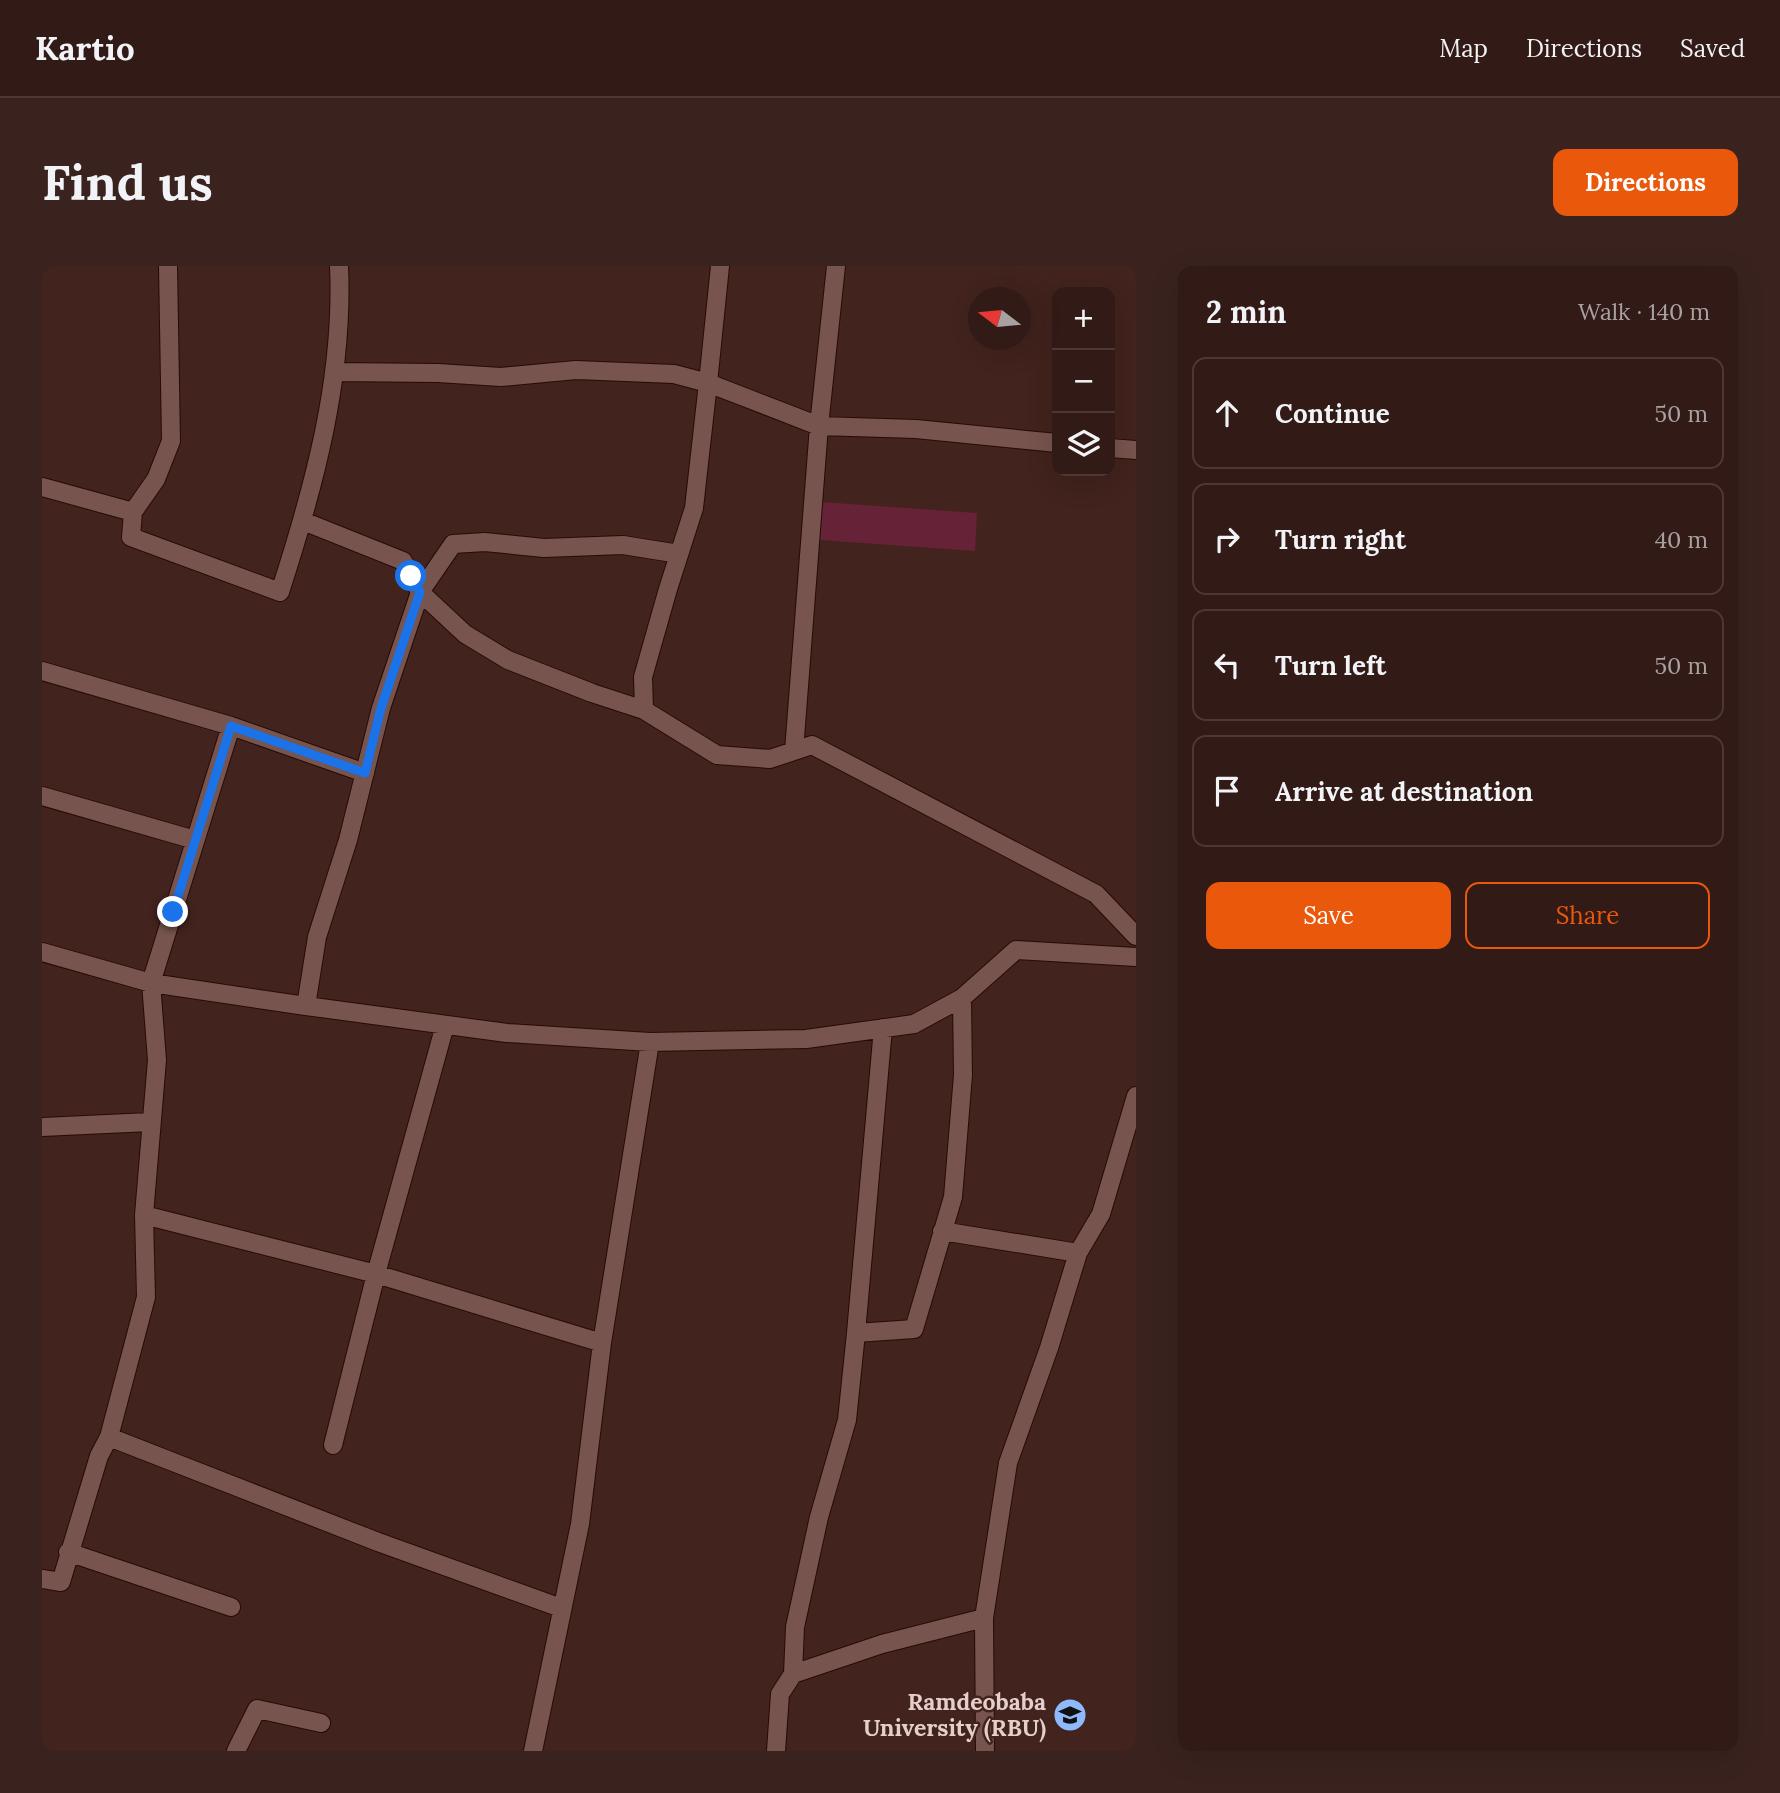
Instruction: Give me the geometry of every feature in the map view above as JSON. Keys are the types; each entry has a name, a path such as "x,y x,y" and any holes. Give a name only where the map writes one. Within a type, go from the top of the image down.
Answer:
{"street":[{"path":"168,266 171,441 156,479 132,512 131,537 280,592 303,521 330,403 335,372 339,266"},
{"path":"644,710 643,677 694,508 720,266"},
{"path":"794,751 819,426 836,266"},
{"path":"335,372 438,373 501,377 576,370 674,374 708,383 819,426 916,429 1052,443"},
{"path":"1115,448 1136,450"},
{"path":"42,487 132,512"},
{"path":"303,521 403,561 420,592 465,634 508,660 592,694 644,710 717,755 769,759 812,745 1096,894 1136,936"},
{"path":"306,1006 317,937 348,840 381,708 420,592 453,544 485,542 544,548 623,545 679,554"},
{"path":"42,671 231,726 365,773"},
{"path":"42,1579 61,1582 99,1456 109,1437 146,1297 144,1215 157,1060 151,983 231,726"},
{"path":"42,796 195,840"},
{"path":"42,952 151,983 306,1006 507,1033 650,1042 806,1039 914,1024 962,998 1016,950 1136,957"},
{"path":"856,1333 915,1329 953,1197 963,1075 962,998"},
{"path":"333,1445 376,1274 445,1025"},
{"path":"776,1751 780,1694 793,1674 795,1627 819,1517 847,1420 883,1028"},
{"path":"533,1751 580,1524 602,1343 650,1042"},
{"path":"985,1751 985,1618 1008,1463 1049,1348 1078,1253 1101,1214 1135,1106"},
{"path":"42,1127 150,1122"},
{"path":"144,1215 376,1274 602,1343"},
{"path":"942,1231 1078,1253"},
{"path":"109,1437 378,1542 561,1608"},
{"path":"68,1552 231,1607"},
{"path":"793,1674 882,1644 985,1618"},
{"path":"236,1751 257,1709 321,1723"}],"building":[{"path":"822,502 977,513 975,551 819,540"}],"place":[{"name":"Ramdeobaba University (RBU)","path":"1070,1715"}],"route":[{"path":"173,912 231,726 365,773 381,708 420,592 411,576"}]}
